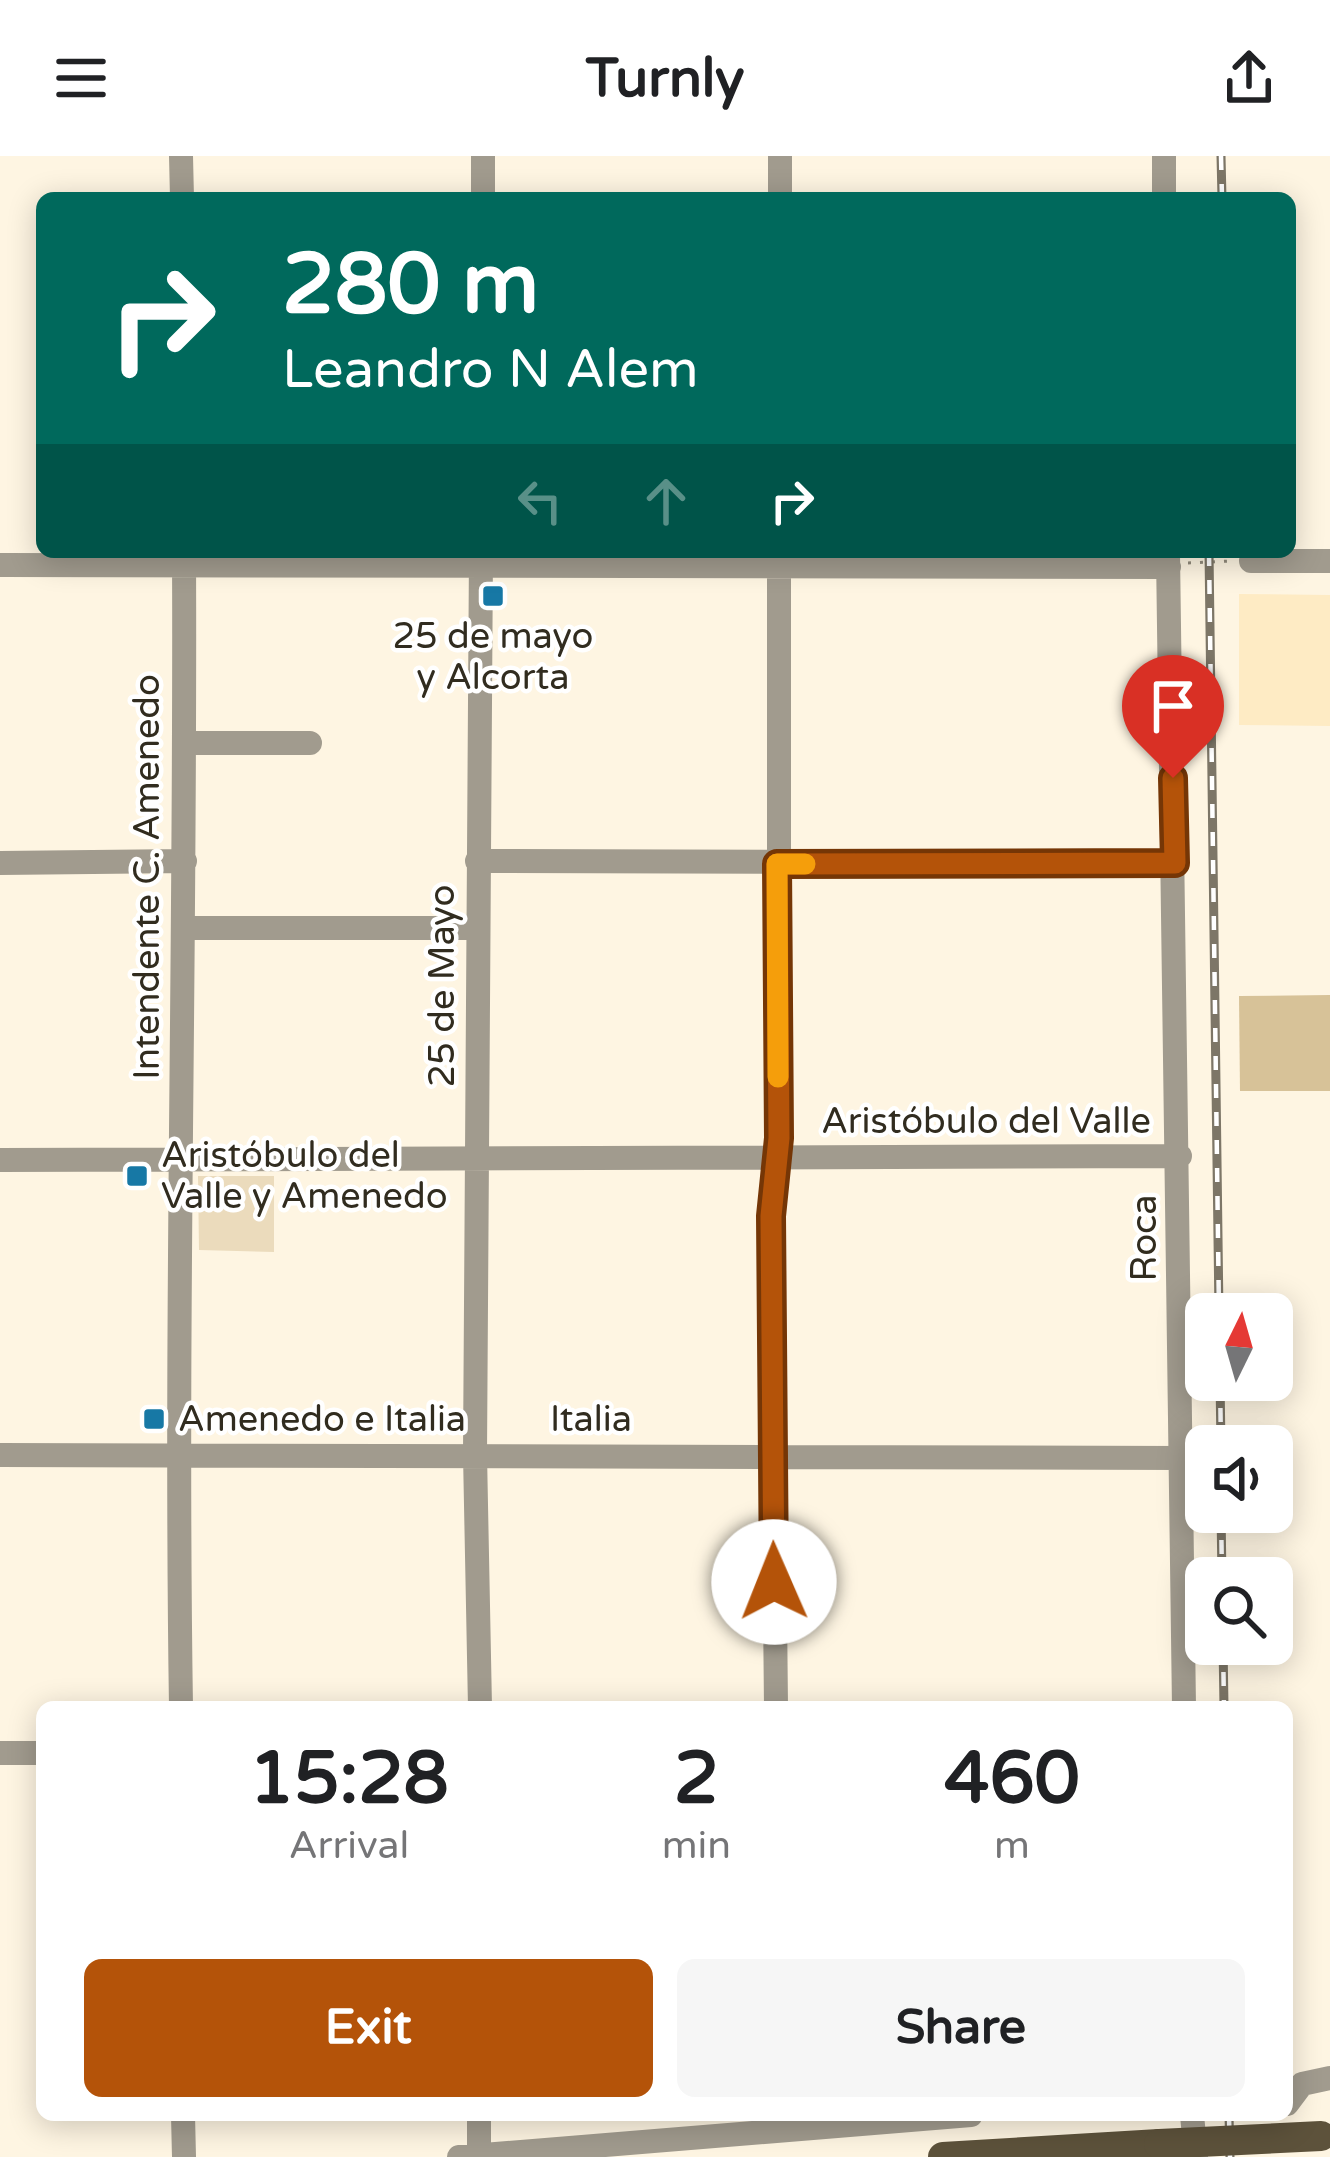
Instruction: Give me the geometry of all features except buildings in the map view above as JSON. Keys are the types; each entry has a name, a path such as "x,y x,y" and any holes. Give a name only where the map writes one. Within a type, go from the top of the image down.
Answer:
{"main road":[{"path":"944,2157 1326,2136"}],"street":[{"path":"181,156 182,192"},
{"path":"483,156 483,192"},
{"path":"780,156 780,192"},
{"path":"1164,156 1164,192"},
{"path":"776,1701 771,1216 777,1159 779,558"},
{"path":"0,565 184,559 1174,561"},
{"name":"Intendente C. Amenedo","path":"181,1701 177,1456 184,559"},
{"name":"25 de Mayo","path":"480,1701 475,1454 481,559"},
{"name":"Roca","path":"1174,561 1184,1701"},
{"path":"1246,561 1330,561"},
{"path":"186,743 310,742"},
{"path":"477,861 1175,863"},
{"path":"0,863 185,862"},
{"path":"184,928 478,928"},
{"name":"Aristóbulo del Valle","path":"0,1160 1180,1156"},
{"name":"Italia","path":"0,1455 1181,1458"},
{"path":"0,1753 36,1753"},
{"path":"1293,2096 1302,2084 1330,2078"},
{"path":"183,2121 184,2157"},
{"path":"479,2121 479,2156"},
{"path":"459,2157 825,2121"},
{"path":"1193,2121 1196,2157"},
{"path":"1286,2121 1289,2157"}],"path":[{"path":"1174,561 1246,561"}],"shaded area":[{"path":"1239,594 1330,595 1330,726 1239,725"},
{"path":"1330,995 1330,1091 1240,1091 1239,996"}],"railway":[{"path":"1221,156 1222,192"},
{"path":"1209,558 1219,1293"},
{"path":"1220,1401 1221,1425"},
{"path":"1221,1533 1222,1557"},
{"path":"1223,1665 1224,1701"},
{"path":"1229,2121 1230,2157"}],"slow traffic":[{"path":"778,1077 777,864 805,864"}],"place":[{"name":"25 de mayo y Alcorta","path":"493,596"},
{"name":"Aristóbulo del Valle y Amenedo","path":"137,1176"},
{"name":"Amenedo e Italia","path":"154,1419"}],"route":[{"path":"774,1582 771,1216 779,1138 777,864 1175,863 1173,778"}]}
